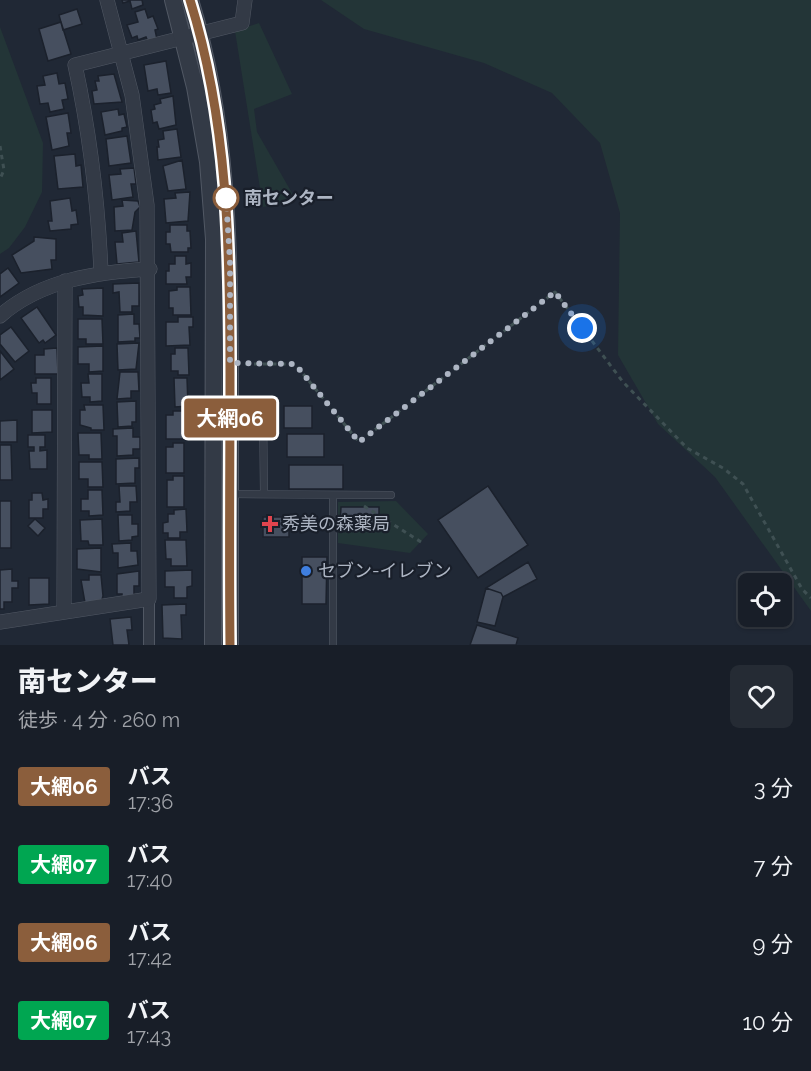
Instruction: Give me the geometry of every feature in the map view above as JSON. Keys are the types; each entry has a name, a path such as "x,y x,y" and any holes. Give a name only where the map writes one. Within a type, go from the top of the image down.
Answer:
{"street":[{"path":"107,0 122,52 142,155 150,268 149,645"},
{"path":"173,0 192,35"},
{"path":"190,0 192,35 208,162 230,494 230,645"},
{"path":"101,272 98,203 92,154 75,65 242,23 245,0"},
{"path":"0,316 27,298 65,282 101,272 150,268"},
{"path":"64,611 65,282"},
{"path":"213,645 221,364"},
{"path":"0,622 149,599"}],"lane":[{"path":"263,409 264,494"},
{"path":"230,494 392,495"},
{"path":"333,495 333,645"}],"path":[{"path":"0,146 4,170 0,179"},
{"path":"221,364 295,364 359,442 555,292 623,382 687,448 723,468 743,484 802,589 811,598"},
{"path":"349,495 378,517 421,542"}],"shaded area":[{"path":"321,0 811,0 811,611 792,584 792,573 784,573 715,477 658,424 618,355 620,213 600,143 552,93 484,63 364,29"},
{"path":"259,23 292,94 254,109 257,132 296,200 263,207 235,31"},
{"path":"0,27 43,143 42,192 25,227 9,248 0,254"},
{"path":"396,501 428,534 410,553 338,543 338,502"}],"building":[{"path":"122,0 142,0 143,5 132,9 130,1 123,3"},
{"path":"77,9 82,24 63,30 59,15"},
{"path":"145,9 148,18 153,16 158,29 155,30 157,39 148,42 146,37 138,40 137,36 132,38 127,25 138,22 135,12"},
{"path":"61,22 71,54 48,61 39,29"},
{"path":"166,61 171,93 158,95 157,89 148,91 144,65"},
{"path":"57,73 59,84 65,83 68,99 62,100 64,109 50,112 48,103 40,104 37,86 45,85 43,76"},
{"path":"114,74 122,102 94,104 92,91 97,90 95,81 99,81 98,76"},
{"path":"173,96 176,125 159,129 157,122 153,123 151,110 155,109 154,105 161,103 160,99"},
{"path":"118,109 119,115 124,114 127,127 122,128 122,131 105,135 101,112"},
{"path":"68,113 71,133 67,133 69,146 52,150 46,117"},
{"path":"177,129 181,157 158,160 158,140 164,139 163,131"},
{"path":"127,136 131,163 109,166 106,139"},
{"path":"75,154 76,166 81,165 83,187 58,189 54,156"},
{"path":"182,160 186,189 168,191 163,166"},
{"path":"134,168 136,184 131,184 133,197 112,200 109,175 121,174 120,169"},
{"path":"190,192 188,221 166,223 164,199 176,198 175,193"},
{"path":"70,198 72,211 76,210 78,224 71,225 71,229 50,231 48,221 52,221 50,201"},
{"path":"122,200 138,201 140,207 135,212 132,230 115,231 114,207 123,206"},
{"path":"170,225 187,225 187,231 190,231 191,248 188,248 188,252 171,252 170,244 166,244 166,232 170,232"},
{"path":"136,231 139,262 117,264 115,242 123,242 122,233"},
{"path":"34,237 56,239 56,260 51,260 52,269 21,273 12,255 34,241"},
{"path":"175,256 186,256 186,264 191,263 191,277 186,277 187,284 166,284 166,271 169,271 169,264 175,264"},
{"path":"8,268 19,283 0,297 0,274"},
{"path":"139,283 139,306 132,306 132,312 120,312 119,292 113,293 113,284"},
{"path":"177,287 190,287 191,315 173,315 173,308 169,308 169,291 177,290"},
{"path":"103,288 103,316 83,315 83,307 79,307 78,296 83,295 82,289"},
{"path":"37,307 56,335 45,343 43,340 39,343 21,318"},
{"path":"134,314 134,324 139,324 140,338 135,338 135,341 118,342 118,315"},
{"path":"178,317 193,317 193,327 189,327 190,345 166,346 166,322 178,322"},
{"path":"78,319 102,319 103,344 86,344 86,339 78,339"},
{"path":"11,327 29,351 15,362 0,344 0,335"},
{"path":"139,343 136,369 118,370 117,344"},
{"path":"103,346 103,371 89,372 89,364 78,364 78,347"},
{"path":"57,348 58,374 35,374 35,355 44,355 44,349"},
{"path":"175,348 188,348 189,375 178,375 178,371 171,371 171,354 175,354"},
{"path":"0,351 14,369 0,380"},
{"path":"120,372 138,372 139,391 131,391 131,398 117,399"},
{"path":"88,374 102,374 102,401 90,402 90,397 82,397 81,383 89,383"},
{"path":"36,378 51,378 51,404 37,404 37,393 32,393 31,383 36,383"},
{"path":"174,378 187,378 188,406 175,407"},
{"path":"136,401 136,422 132,422 132,426 118,427 117,402"},
{"path":"84,405 103,405 104,430 91,430 91,428 80,425 80,410 85,410"},
{"path":"284,406 312,406 312,428 284,428"},
{"path":"32,410 52,410 52,432 32,433"},
{"path":"173,411 186,411 186,439 166,439 166,415 173,415"},
{"path":"17,420 17,442 0,442 0,421"},
{"path":"133,428 133,437 140,437 140,449 133,449 133,455 117,456 117,436 113,436 113,429"},
{"path":"78,433 101,433 102,459 89,459 89,455 79,455"},
{"path":"287,434 324,434 324,457 287,457"},
{"path":"28,435 45,435 45,447 40,447 40,451 47,450 47,469 30,469 29,451 34,451 34,447 28,447"},
{"path":"173,443 184,443 184,473 166,473 166,447 173,447"},
{"path":"0,445 11,445 12,480 0,480"},
{"path":"139,458 139,468 135,468 135,483 116,484 116,459"},
{"path":"79,462 102,462 103,487 88,487 88,479 79,479"},
{"path":"289,465 343,465 343,489 289,489"},
{"path":"173,476 184,476 184,507 167,507 167,480 173,480"},
{"path":"119,486 136,486 137,502 130,502 130,511 116,512 116,502 120,502"},
{"path":"488,486 528,545 478,578 438,520"},
{"path":"88,490 102,490 103,515 89,516 89,511 81,511 81,499 88,499"},
{"path":"32,493 42,493 43,500 48,499 48,509 43,509 43,518 29,518 29,500 32,500"},
{"path":"0,501 11,501 11,548 0,548"},
{"path":"341,507 379,507 379,526 340,526"},
{"path":"186,509 187,532 180,532 180,538 168,538 168,533 163,533 163,523 168,522 168,514 174,514 174,510"},
{"path":"118,515 132,515 132,524 138,524 138,536 132,537 132,540 119,541"},
{"path":"263,517 289,517 289,537 263,537"},
{"path":"35,519 45,528 38,536 28,526"},
{"path":"102,519 103,545 89,545 88,541 81,541 80,520"},
{"path":"165,540 186,540 187,566 171,566 171,559 166,559"},
{"path":"131,543 131,551 137,551 138,565 118,568 118,553 113,553 112,544"},
{"path":"101,548 101,572 77,569 77,549"},
{"path":"302,557 327,557 326,604 302,604"},
{"path":"528,562 537,579 503,597 501,593 486,588"},
{"path":"12,569 12,581 18,581 18,588 12,588 12,602 4,602 4,609 0,609 0,570"},
{"path":"192,570 192,586 187,587 187,598 174,598 174,587 165,587 165,571"},
{"path":"139,571 139,586 134,586 134,598 122,598 122,594 117,594 117,574"},
{"path":"89,575 101,575 103,596 101,603 85,603 81,580 89,580"},
{"path":"29,578 49,578 49,604 29,605"},
{"path":"486,588 501,593 503,597 495,626 477,622"},
{"path":"186,604 186,615 181,615 182,639 163,638 162,605"},
{"path":"131,617 132,630 127,630 129,645 113,645 110,619"},
{"path":"477,625 518,638 516,645 470,645"}],"bus line":[{"name":"大網06","path":"190,0 211,78 219,124 228,220 230,261 230,645"}],"place":[{"name":"南センター","path":"226,198"},
{"name":"秀美の森薬局","path":"270,524"},
{"name":"セブン-イレブン","path":"306,571"}],"route":[{"path":"226,198 230,261 230,363 295,364 359,442 555,292 582,328"}]}
